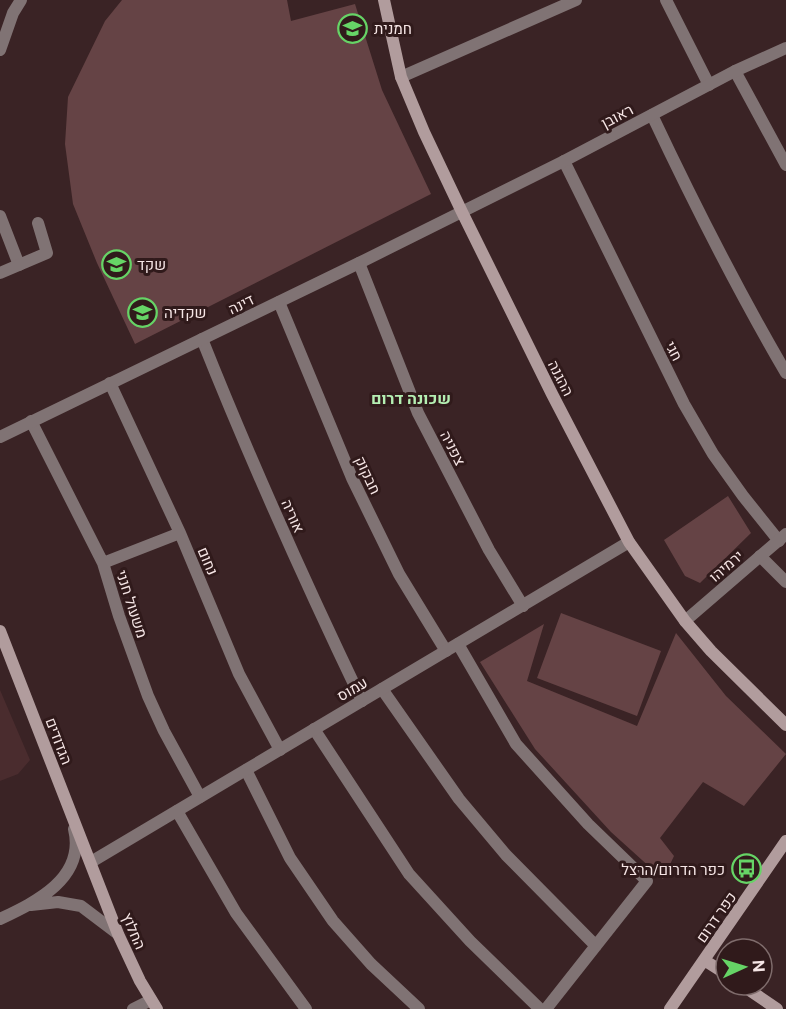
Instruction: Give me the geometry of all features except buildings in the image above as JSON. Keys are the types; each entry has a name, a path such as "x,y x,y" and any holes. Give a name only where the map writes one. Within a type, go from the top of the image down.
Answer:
{"street":[{"path":"0,50 13,13 21,0"},
{"name":"ההגנה","path":"384,0 401,77 424,132 558,405 629,543 685,621 711,651 786,725"},
{"path":"401,77 576,0"},
{"path":"666,0 709,85"},
{"name":"ראובן","path":"462,212 735,71 786,48"},
{"path":"735,71 786,165"},
{"path":"652,115 755,320 786,373"},
{"name":"חגי","path":"564,161 684,404 713,454 742,496 782,538"},
{"name":"דינה","path":"0,437 462,212"},
{"path":"0,216 19,265"},
{"path":"0,273 47,253 38,223"},
{"name":"צפניה","path":"359,263 418,413 489,550 523,606"},
{"name":"חבקוק","path":"279,302 352,478 399,574 446,651"},
{"name":"אוריה","path":"202,339 238,429 318,610 362,701"},
{"name":"נחום","path":"110,383 180,533 239,674 280,750"},
{"name":"משעול חנני","path":"31,421 104,563 119,616 148,696 200,797"},
{"path":"104,563 180,533"},
{"name":"ירמיהו","path":"685,621 782,538"},
{"name":"עמוס","path":"91,862 629,543"},
{"path":"760,556 786,582"},
{"name":"הגדודים","path":"0,631 91,862"},
{"path":"458,644 516,744 588,824 647,881 546,1009"},
{"path":"382,689 459,799 506,855 596,946"},
{"path":"314,729 410,874 470,941 540,1009"},
{"path":"246,770 290,858 333,921 371,964 418,1009"},
{"path":"0,920 30,905 61,882 73,863 77,840 69,810"},
{"path":"177,811 236,913 306,1009"},
{"name":"כפר דרום","path":"670,1009 786,841"},
{"name":"החלוץ","path":"91,862 118,934 140,981 154,1004"},
{"path":"30,905 58,902 81,906 118,934"},
{"path":"704,960 714,966"},
{"path":"760,997 777,1009"},
{"path":"133,1009 154,1004"}],"shaded area":[{"path":"122,0 287,0 291,21 355,4 382,90 431,194 135,344 97,263 73,204 65,144 68,97 105,21"},
{"path":"728,496 751,533 700,583 685,576 664,540"},
{"path":"561,613 661,651 637,716 537,678"},
{"path":"544,624 527,681 637,726 676,633 726,696 786,754 744,806 703,782 660,838 674,856 663,879 611,832 535,749 480,662"},
{"path":"0,690 30,760 18,774 0,781"}],"place":[{"name":"חמנית","path":"353,28"},
{"name":"שקד","path":"116,264"},
{"name":"שקדיה","path":"143,312"},
{"name":"כפר הדרום/הרצל","path":"746,869"}],"district":[{"name":"שכונה דרום","path":"411,398"}]}
